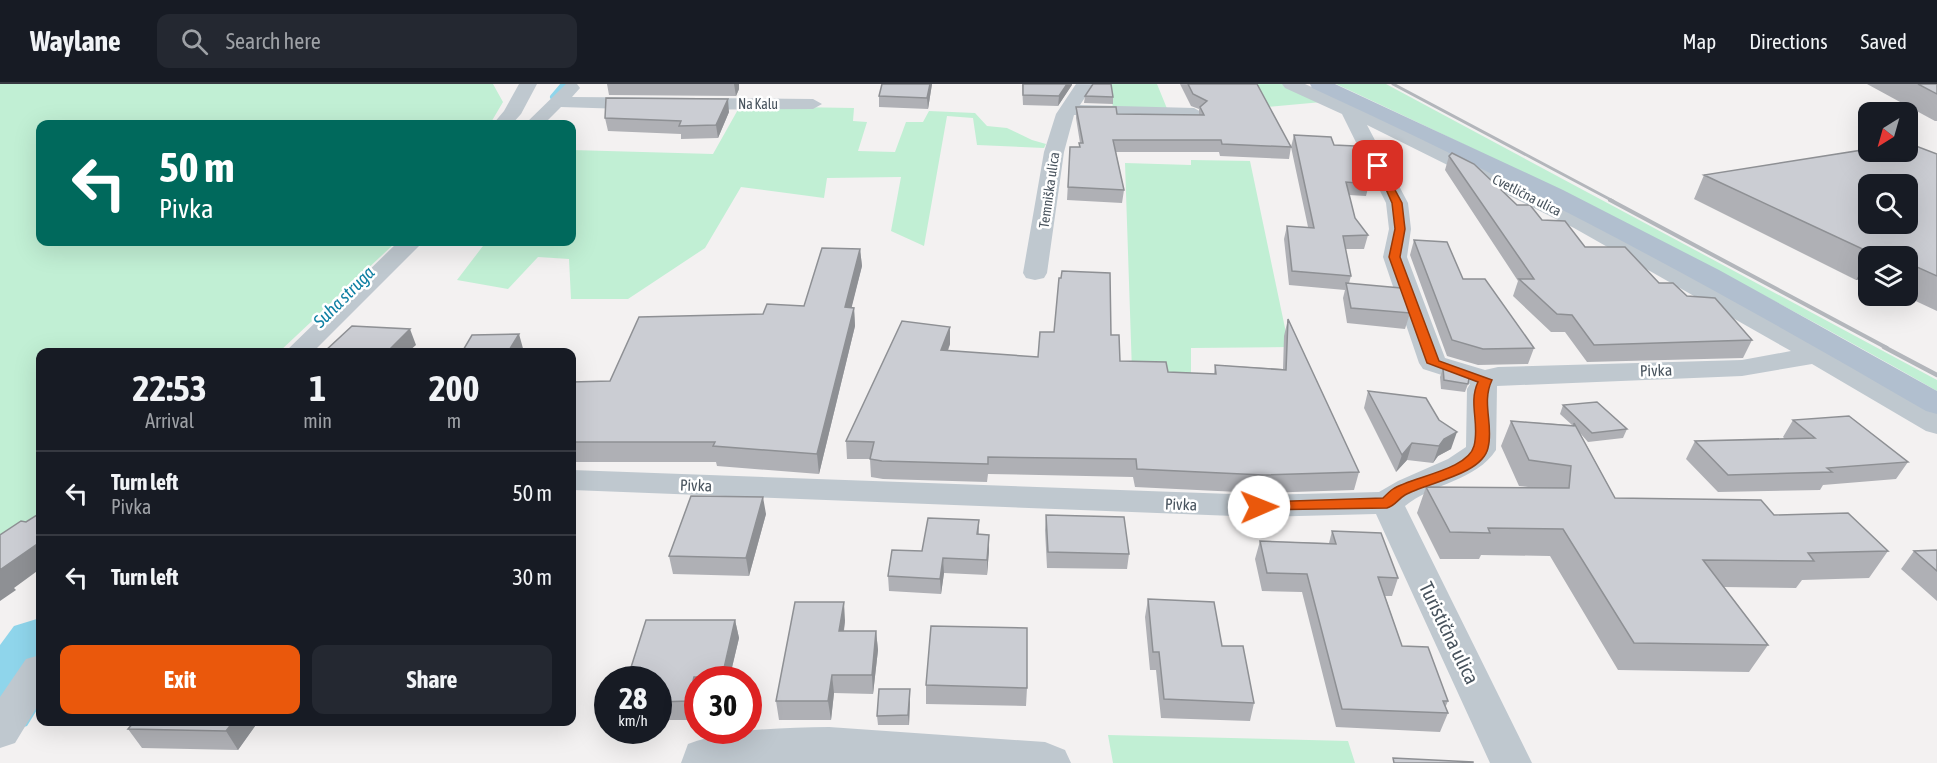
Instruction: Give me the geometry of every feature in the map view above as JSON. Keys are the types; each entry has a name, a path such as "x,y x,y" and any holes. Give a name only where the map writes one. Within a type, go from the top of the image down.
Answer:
{"main road":[{"path":"1337,98 1600,218 1768,317 1891,377 1937,404"}],"street":[{"path":"506,120 512,114 528,84"},
{"path":"539,120 576,84"},
{"name":"Temniška ulica","path":"1035,273 1047,215 1054,152 1069,110 1085,84"},
{"path":"1291,84 1337,98 1397,203 1400,229 1395,257 1433,363 1486,380 1481,389 1479,415 1483,433 1481,450 1468,463 1399,492 1387,503"},
{"name":"Na Kalu","path":"559,102 656,105 813,104"},
{"path":"1069,110 1194,113"},
{"path":"302,348 407,246"},
{"path":"1768,317 1815,355 1937,425"},
{"name":"Pivka","path":"1486,380 1498,375 1742,368 1815,355"},
{"path":"1862,382 1891,377"},
{"name":"Pivka","path":"576,480 1259,507 1387,503"},
{"name":"Turistična ulica","path":"1387,503 1511,763"},
{"path":"0,731 36,676"},
{"path":"703,760 740,748 811,746 1046,760 1050,763"}],"green space":[{"path":"0,84 493,84 503,102 492,120 36,120 36,246 392,246 283,348 36,348 36,521 0,542"},
{"path":"1093,84 1157,84 1168,111 1113,110 1111,88"},
{"path":"1214,84 1285,84 1322,102 1267,107"},
{"path":"1336,84 1386,84 1937,380 1937,391 1790,309 1640,231"},
{"path":"740,106 854,108 853,121 867,122 858,151 895,152 906,122 923,122 929,111 975,113 987,126 1007,128 1046,144 1044,148 977,145 973,118 947,116 924,246 891,231 901,177 827,178 824,198 741,187 705,248 628,299 571,299 569,259 538,257 508,289 457,280 483,246 576,246 576,150 713,154"},
{"path":"1191,160 1250,161 1289,347 1191,348 1191,380 1132,372 1125,163 1191,165"},
{"path":"1108,735 1348,741 1355,763 1113,763"}],"building":[{"path":"882,84 930,84 927,98 879,96"},
{"path":"1023,84 1067,84 1059,96 1023,95"},
{"path":"1093,84 1111,84 1113,97 1085,96"},
{"path":"1188,84 1257,84 1291,147 1222,144 1221,140 1113,140 1124,190 1068,187 1070,147 1080,147 1079,143 1083,143 1076,107 1116,107 1117,114 1204,115 1200,107 1207,101 1193,94"},
{"path":"1918,84 1937,84 1937,94"},
{"path":"606,98 728,99 716,125 679,126 681,121 605,118"},
{"path":"1294,135 1331,137 1334,145 1355,146 1369,184 1346,182 1355,218 1368,235 1343,236 1351,276 1292,271 1287,226 1314,228"},
{"path":"1918,147 1937,154 1937,276 1918,267 1918,246 1858,247 1704,175 1858,151 1858,162 1918,162"},
{"path":"1452,153 1474,164 1517,205 1530,205 1542,220 1565,221 1585,247 1625,247 1659,283 1673,283 1687,296 1715,298 1752,340 1594,345 1572,315 1557,314 1519,279 1534,279 1449,156"},
{"path":"1414,240 1447,242 1463,279 1485,279 1534,348 1483,349 1452,340"},
{"path":"822,248 860,249 845,307 854,308 817,454 713,446 715,442 576,442 576,382 610,381 639,317 763,314 767,304 804,306"},
{"path":"1062,271 1110,273 1111,335 1119,335 1120,361 1166,362 1168,372 1216,374 1215,365 1286,370 1288,319 1359,472 1263,475 1137,469 1136,459 988,457 988,464 882,461 870,459 874,442 846,441 902,321 950,327 941,350 1038,357 1040,332 1054,332 1059,278 1061,278"},
{"path":"1346,283 1401,288 1410,313 1351,308"},
{"path":"352,326 410,329 391,348 328,348"},
{"path":"519,334 510,348 464,348 472,335"},
{"path":"1443,368 1469,378 1468,384 1444,380"},
{"path":"1368,391 1426,398 1439,420 1457,432 1444,439 1439,446 1412,443 1402,455"},
{"path":"1597,402 1627,429 1592,433 1563,405"},
{"path":"1849,416 1908,462 1827,468 1832,472 1728,475 1695,441 1815,438 1793,420"},
{"path":"1511,421 1574,426 1574,423 1615,498 1761,500 1774,515 1848,513 1888,551 1808,553 1814,561 1703,560 1768,645 1634,643 1563,529 1488,528 1490,533 1450,532 1426,487 1569,488 1571,466 1529,460"},
{"path":"691,496 763,497 746,558 669,556"},
{"path":"1046,515 1124,517 1129,554 1048,552"},
{"path":"36,516 36,545 0,570 0,535 21,521 26,522"},
{"path":"928,518 979,520 977,534 989,535 987,560 943,558 940,579 888,576 892,550 922,551"},
{"path":"1332,531 1381,533 1398,578 1378,577 1402,646 1428,647 1448,701 1443,701 1448,713 1342,709 1307,574 1267,573 1260,541 1336,544"},
{"path":"1937,550 1937,571 1914,551"},
{"path":"1148,599 1214,602 1222,646 1243,646 1254,703 1164,699 1159,652 1153,652"},
{"path":"795,602 844,602 839,631 876,631 872,675 832,675 828,701 776,701"},
{"path":"646,620 735,620 725,666 684,666 684,701 672,702 672,666 631,666"},
{"path":"931,626 1027,628 1027,688 926,685"},
{"path":"879,689 910,689 908,715 877,716"},
{"path":"131,726 230,726 226,731 128,729"},
{"path":"1393,758 1473,762 1473,763 1394,763"}],"waterway":[{"path":"553,97 564,84"},
{"name":"Suha struga","path":"0,704 36,652"}],"railway":[{"path":"1393,84 1613,201"},
{"path":"1610,200 1887,348"},
{"path":"1884,347 1937,375"}],"route":[{"path":"1259,507 1387,503 1399,492 1468,463 1481,450 1483,433 1479,415 1481,389 1486,380 1433,363 1395,257 1400,229 1397,203 1378,166"}]}
